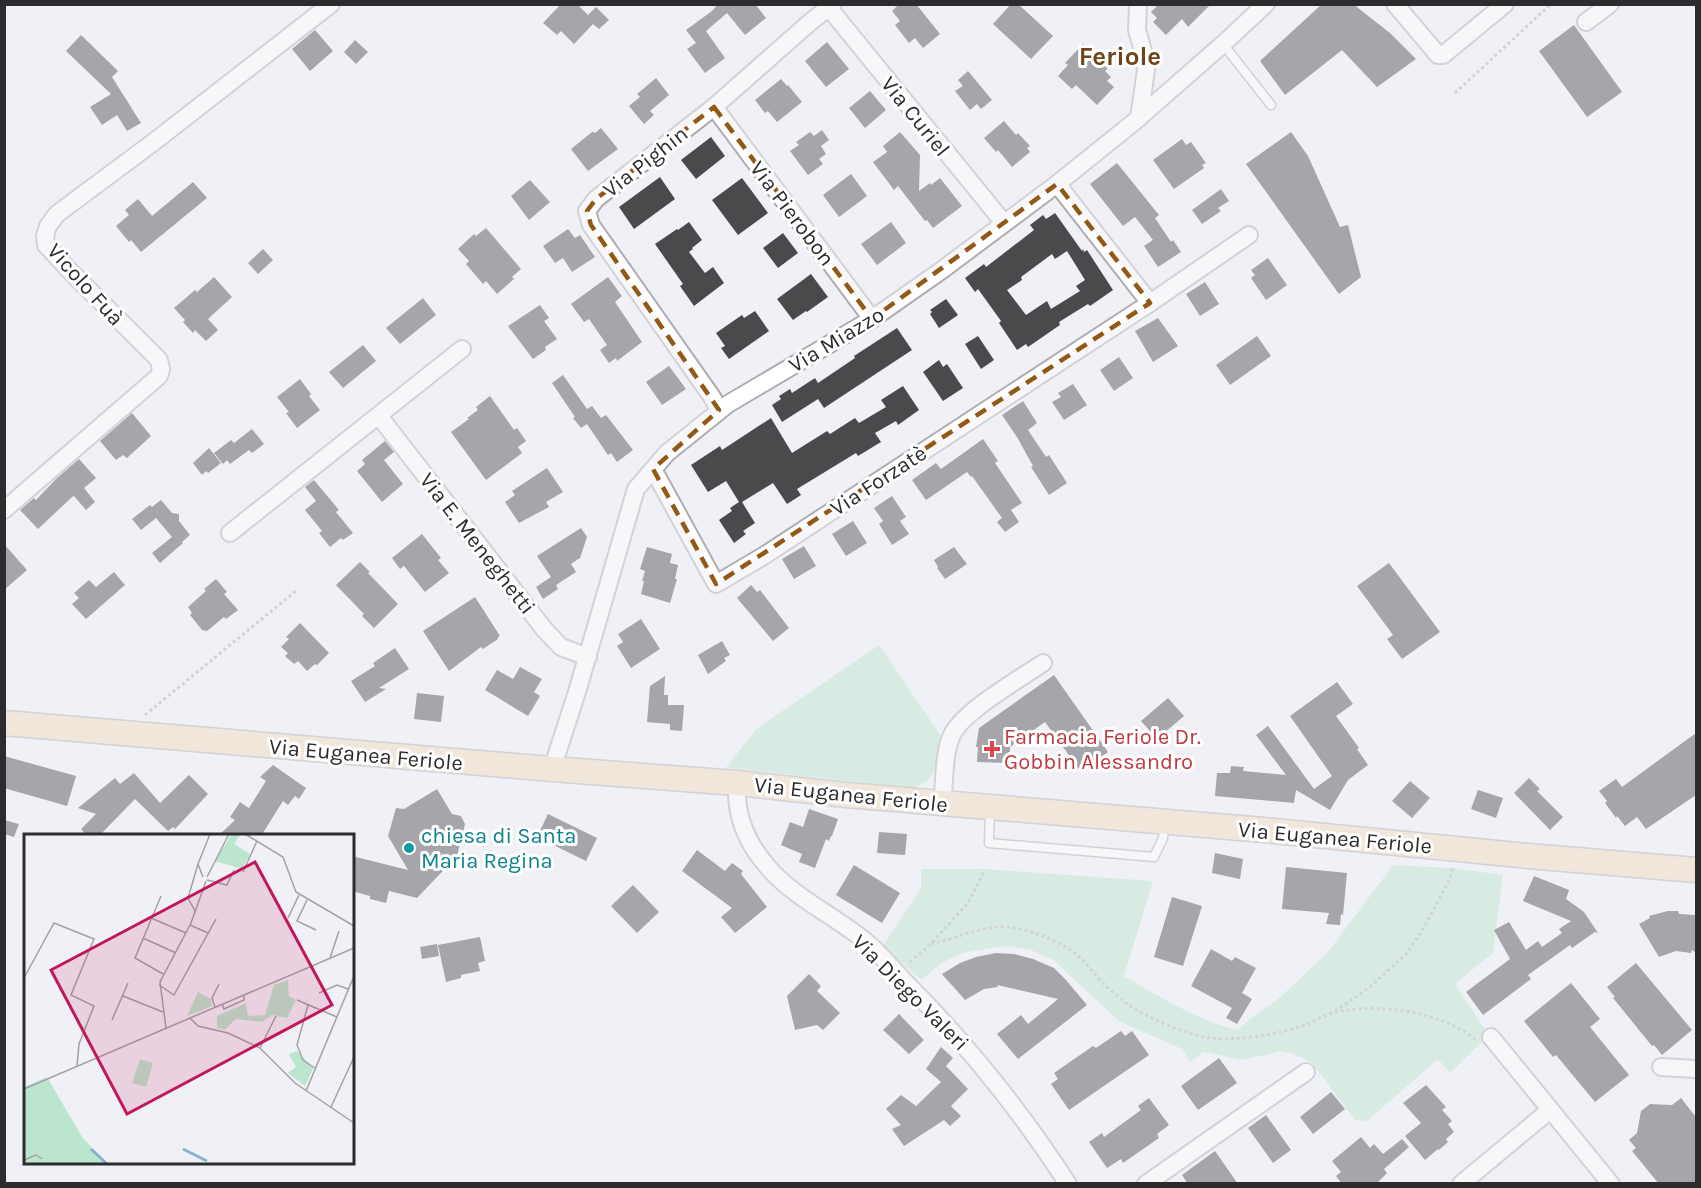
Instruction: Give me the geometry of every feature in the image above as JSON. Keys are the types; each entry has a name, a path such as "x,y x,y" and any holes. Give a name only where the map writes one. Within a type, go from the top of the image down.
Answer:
{"main road":[{"name":"Via Euganea Feriole","path":"4,723 552,770 737,783 942,804 1264,830 1696,870"}],"street":[{"name":"Vicolo Fuà","path":"4,510 159,376 161,369 159,360 46,245 45,236 48,226 57,214 331,4"},
{"path":"1138,4 1137,30 1146,70 1138,118"},
{"name":"Via Miazzo","path":"552,770 588,657 636,489 653,469 674,447 719,411 872,319 1057,184 1177,85 1266,4"},
{"path":"1395,4 1438,55 1443,55 1505,4"},
{"path":"1586,22 1610,4"},
{"name":"Via Pighin","path":"719,411 712,397 591,225 587,211 596,199 714,107 831,6"},
{"name":"Via Curiel","path":"831,6 1004,224"},
{"path":"1146,70 1161,82 1177,85"},
{"name":"Via Pierobon","path":"714,107 872,319"},
{"path":"1057,184 1150,303"},
{"name":"Via Forzatè","path":"653,469 716,584 765,555 1150,303 1249,235"},
{"path":"230,533 462,349"},
{"name":"Via E. Meneghetti","path":"379,416 544,629 561,646 588,657"},
{"path":"942,804 947,751 952,733 967,715 1043,663"},
{"name":"Via Diego Valeri","path":"737,783 738,812 747,840 767,866 793,891 864,940 938,1015 983,1066 1046,1150 1068,1184"},
{"path":"1491,1038 1611,1184"},
{"path":"1661,1067 1696,1069"},
{"path":"1146,1184 1306,1071"},
{"path":"1461,1184 1550,1110"}],"lane":[{"path":"1223,44 1270,105"},
{"path":"990,808 989,843 1154,857 1163,838 1166,823"}],"path":[{"path":"1455,93 1551,4"},
{"path":"142,717 297,590"},
{"path":"931,944 966,933 999,927 1044,935 1077,954 1104,985 1146,1015 1209,1038 1261,1037 1300,1027 1332,1013 1370,988 1408,952 1449,881 1455,859"},
{"path":"897,974 931,944 968,904 984,869"},
{"path":"1332,1013 1363,1009 1414,1013 1425,1015 1467,1032 1480,1044 1491,1038"}],"highlighted area":[{"path":"714,107 872,319 1057,184 1150,303 716,584 653,469 719,410 591,225 587,211 596,199"}],"green space":[{"path":"879,645 941,736 936,768 929,779 912,788 726,768 756,729"},
{"path":"1393,865 1453,868 1503,875 1493,953 1455,984 1489,1035 1450,1073 1438,1059 1367,1121 1355,1120 1312,1063 1297,1055 1282,1051 1242,1060 1203,1052 1190,1062 1182,1049 1120,1022 1053,960 1031,950 1005,946 962,953 942,963 921,980 883,946 921,889 921,869 984,869 1153,881 1124,976 1194,1014 1238,1030 1252,1017 1276,1001 1328,952"}],"building":[{"path":"561,4 577,4 588,15 596,7 609,20 599,29 593,24 574,44 561,31 557,35 543,23"},
{"path":"718,4 755,4 766,18 745,35 727,13 706,31 725,58 705,73 687,49 696,43 686,30"},
{"path":"899,4 916,4 940,34 923,48 915,38 909,43 895,25 900,21 892,11"},
{"path":"1011,4 1018,4 1053,36 1031,59 993,24"},
{"path":"1159,4 1211,4 1188,27 1182,19 1166,35 1153,22 1157,18 1151,12"},
{"path":"1322,4 1353,4 1390,33 1416,59 1377,87 1342,50 1285,95 1260,61"},
{"path":"1574,25 1622,92 1587,117 1539,51"},
{"path":"315,30 333,51 310,71 292,49"},
{"path":"81,35 118,71 112,77 141,123 127,131 117,115 102,125 90,107 111,94 66,51"},
{"path":"355,40 368,52 356,64 344,52"},
{"path":"827,42 849,69 826,87 805,61"},
{"path":"1083,44 1108,68 1105,71 1111,77 1107,81 1114,87 1097,105 1076,85 1072,89 1058,76 1068,65 1065,63"},
{"path":"968,71 992,100 981,109 977,104 970,110 955,91 963,86 958,80"},
{"path":"656,78 669,95 650,111 654,115 644,124 629,106 640,97 637,94"},
{"path":"781,79 802,102 777,122 768,111 765,113 755,100"},
{"path":"870,91 886,110 865,128 849,108"},
{"path":"1004,121 1030,146 1027,148 1030,152 1012,167 984,138"},
{"path":"601,128 618,149 588,171 571,149 592,132 595,133"},
{"path":"822,130 829,140 821,146 826,154 819,159 823,164 808,175 790,151 799,145 796,142 810,132 814,136"},
{"path":"900,132 920,155 919,191 940,178 962,206 933,228 898,186 894,190 873,162 887,152 883,146"},
{"path":"1291,132 1308,156 1340,227 1348,225 1361,277 1339,294 1246,164"},
{"path":"711,137 725,156 696,179 681,160"},
{"path":"1182,139 1186,145 1191,142 1206,163 1202,165 1204,168 1174,189 1153,160"},
{"path":"1117,163 1159,215 1155,218 1171,242 1173,240 1181,252 1158,267 1144,246 1153,240 1135,217 1123,226 1090,184"},
{"path":"851,174 867,196 839,217 823,195"},
{"path":"660,177 675,199 634,229 619,207"},
{"path":"742,178 768,213 738,235 712,200"},
{"path":"530,180 550,202 529,220 511,196"},
{"path":"193,182 207,198 141,252 116,226 129,215 125,210 138,199 152,216"},
{"path":"1221,189 1229,201 1218,208 1221,211 1202,224 1192,210"},
{"path":"1055,213 1082,251 1087,250 1113,290 1090,306 1088,304 1059,322 1060,325 1028,347 1026,344 1017,350 999,323 1001,321 978,289 975,292 965,278 984,264 986,267 1034,230 1030,225 1043,215 1046,219","holes":["1067,251 1085,280 1076,286 1080,291 1051,309 1047,301 1026,315 1007,290 1052,254 1055,259"]},
{"path":"689,222 702,240 689,252 705,273 713,267 724,283 694,306 680,286 683,284 655,244"},
{"path":"891,222 906,243 877,265 861,244"},
{"path":"486,228 521,269 512,277 514,279 497,294 486,281 483,284 466,264 469,261 458,249 474,234 476,236"},
{"path":"568,229 575,238 580,235 595,257 572,272 563,258 555,263 543,246"},
{"path":"783,233 798,253 778,268 763,248"},
{"path":"263,249 273,260 258,274 248,263"},
{"path":"1268,258 1287,285 1266,300 1251,278 1255,275 1251,270"},
{"path":"811,274 828,297 793,320 777,299"},
{"path":"214,277 232,297 208,319 218,330 206,341 195,330 193,333 174,308"},
{"path":"608,277 622,296 615,302 642,342 617,361 616,358 609,363 600,350 607,345 589,319 584,322 571,304"},
{"path":"1205,282 1219,304 1200,316 1186,294"},
{"path":"423,298 436,315 400,344 386,328"},
{"path":"946,299 958,315 939,328 930,310"},
{"path":"540,305 549,318 544,321 557,339 533,359 508,326"},
{"path":"755,311 769,331 729,359 721,348 725,346 716,333 742,315 744,318"},
{"path":"1158,318 1178,346 1153,362 1135,331"},
{"path":"897,328 912,350 824,408 818,399 782,422 772,405 781,399 779,396 790,389 792,393 815,378 818,383"},
{"path":"978,336 994,360 981,369 965,344"},
{"path":"1257,336 1271,356 1230,385 1216,365"},
{"path":"363,345 376,361 343,388 329,372"},
{"path":"1119,357 1133,378 1114,391 1100,370"},
{"path":"939,360 943,367 947,364 963,388 943,401 923,372"},
{"path":"669,366 686,389 662,405 646,382"},
{"path":"563,375 587,409 592,406 601,418 606,415 633,450 617,462 611,453 608,455 587,424 581,428 552,383"},
{"path":"300,379 320,410 297,428 286,413 289,412 277,397"},
{"path":"1073,384 1087,405 1064,420 1052,402 1061,397 1058,393"},
{"path":"903,386 919,410 898,425 896,421 875,433 881,442 858,456 856,453 797,489 801,495 787,504 773,483 742,502 755,523 743,531 746,534 734,543 719,520 732,511 730,508 739,502 726,481 708,492 691,465 720,446 722,450 771,418 792,453 827,431 830,434 855,418 859,423 886,407 881,400"},
{"path":"490,396 514,430 517,428 526,441 518,447 522,453 486,480 451,432 469,419 467,418 478,410 476,407"},
{"path":"1023,401 1037,423 1028,430 1046,457 1049,455 1067,483 1049,495 1002,415"},
{"path":"132,413 151,436 127,458 123,455 116,460 100,441"},
{"path":"252,429 264,444 252,453 249,450 230,464 227,460 223,464 214,453 231,440 234,443"},
{"path":"983,439 998,461 995,463 1022,503 1011,510 1019,522 1005,532 997,522 1002,518 967,472 926,500 912,480 936,463 941,469"},
{"path":"385,441 394,452 384,460 403,484 382,502 357,471 365,464 362,460"},
{"path":"209,448 221,463 202,475 193,463"},
{"path":"79,459 96,478 84,488 95,502 86,510 74,496 38,529 20,510 34,498 36,500"},
{"path":"547,468 563,492 546,502 549,507 519,523 505,502 515,495 512,491"},
{"path":"314,480 339,510 336,512 353,533 343,540 341,538 330,547 319,533 322,531 305,510 316,501 305,487"},
{"path":"892,496 906,517 900,521 909,534 892,545 879,524 883,521 874,508"},
{"path":"161,500 172,513 179,514 179,521 190,535 160,563 152,553 172,537 156,518 141,530 132,519 150,505 152,507"},
{"path":"853,521 867,543 846,556 832,534"},
{"path":"581,528 587,537 580,558 571,564 576,572 556,585 558,589 543,599 536,587 551,577 537,556"},
{"path":"422,534 441,558 438,560 449,573 425,592 404,566 400,569 392,558"},
{"path":"4,544 27,570 4,590"},
{"path":"804,546 816,566 794,579 782,559"},
{"path":"647,547 672,554 670,563 678,565 675,579 677,579 670,603 641,594 645,571 640,569"},
{"path":"954,547 967,564 945,579 934,560"},
{"path":"360,562 398,604 374,628 336,585"},
{"path":"1389,563 1440,632 1402,659 1387,639 1393,635 1357,586"},
{"path":"114,572 125,585 86,619 72,604 79,598 74,593 89,580 96,587"},
{"path":"216,579 227,592 224,594 238,610 226,619 224,617 207,631 202,630 190,615 192,613 188,607"},
{"path":"751,585 757,592 760,590 789,628 773,641 737,598"},
{"path":"475,597 500,636 449,671 423,631"},
{"path":"641,619 660,649 631,668 617,646 623,642 618,634"},
{"path":"300,623 329,653 307,671 298,661 294,664 285,656 288,653 281,647 289,639 286,637"},
{"path":"722,641 730,655 724,658 726,661 708,674 698,655"},
{"path":"395,648 409,669 379,688 386,689 365,702 351,681 375,666 373,663"},
{"path":"520,667 542,679 534,692 540,696 528,716 485,690 497,670 513,679"},
{"path":"1054,675 1108,752 1081,772 1045,722 1010,747 1007,763 977,762 978,747 976,747 979,728"},
{"path":"665,676 664,695 668,695 668,705 684,705 682,731 670,730 670,724 647,722 650,686"},
{"path":"1337,682 1353,704 1336,716 1368,765 1348,780 1330,810 1296,790 1294,803 1215,796 1217,773 1230,773 1231,766 1244,767 1243,771 1286,775 1256,735 1268,726 1314,789 1332,776 1290,716"},
{"path":"417,693 444,696 441,722 414,719"},
{"path":"1168,698 1184,716 1157,739 1141,721"},
{"path":"1696,733 1696,795 1646,829 1637,817 1625,826 1617,816 1616,818 1599,791 1616,779 1622,787"},
{"path":"4,756 76,776 67,806 4,788"},
{"path":"273,765 306,788 299,799 295,796 288,805 283,801 262,834 220,834 235,820 230,817 240,802 249,808 266,781 260,777"},
{"path":"134,773 160,803 189,775 208,794 175,829 173,827 168,831 135,799 101,834 85,834 81,829 96,814 78,808 115,778 120,784"},
{"path":"1529,778 1540,789 1537,791 1563,817 1550,830 1514,793"},
{"path":"1410,781 1430,798 1412,818 1392,801"},
{"path":"437,789 452,814 461,816 465,824 457,856 417,898 389,891 386,903 354,892 354,856 408,870 388,836 396,808 404,809"},
{"path":"1478,790 1503,798 1496,818 1471,809"},
{"path":"809,809 838,819 829,841 826,839 815,868 799,862 802,854 781,845 790,822 803,827"},
{"path":"548,814 597,838 586,861 537,837"},
{"path":"4,820 19,824 14,837 4,834"},
{"path":"879,832 907,834 905,855 877,853"},
{"path":"697,850 725,871 732,863 743,871 741,874 767,907 735,933 721,917 732,908 682,871"},
{"path":"1215,853 1243,859 1240,879 1212,873"},
{"path":"854,865 900,893 882,923 836,895"},
{"path":"1286,867 1347,873 1340,925 1326,924 1329,913 1282,909"},
{"path":"1534,876 1569,890 1566,899 1584,912 1598,933 1595,932 1572,948 1570,945 1528,975 1531,979 1483,1015 1466,992 1510,959 1494,930 1509,922 1526,950 1538,941 1542,947 1562,933 1559,929 1571,921 1523,901"},
{"path":"633,885 659,912 637,933 611,906"},
{"path":"1172,897 1202,906 1183,966 1154,957"},
{"path":"1668,911 1696,915 1696,953 1692,950 1691,953 1676,951 1659,957 1639,924 1650,918 1649,916"},
{"path":"480,937 485,961 478,963 480,971 461,975 461,978 446,982 438,945"},
{"path":"437,944 439,956 422,959 420,947"},
{"path":"1211,949 1232,961 1235,957 1256,968 1242,993 1252,999 1237,1024 1226,1018 1232,1008 1191,986"},
{"path":"996,953 1014,954 1054,968 1087,1005 1018,1059 997,1034 1021,1015 1028,1024 1058,999 997,985 998,987 984,989 965,1000 942,974 960,963"},
{"path":"1636,963 1692,1030 1662,1055 1613,998 1615,997 1607,987"},
{"path":"809,974 821,986 817,991 840,1013 823,1030 817,1025 795,1030 787,996"},
{"path":"1571,983 1600,1019 1590,1027 1629,1075 1595,1102 1556,1055 1553,1057 1524,1021"},
{"path":"899,1014 924,1040 909,1054 883,1030"},
{"path":"1121,1031 1125,1036 1132,1031 1149,1055 1069,1110 1051,1084 1058,1079 1054,1073 1093,1046 1096,1048"},
{"path":"941,1047 953,1058 946,1066 968,1089 951,1106 961,1116 950,1126 944,1120 904,1146 892,1129 901,1125 886,1109 901,1095 916,1106 941,1082 926,1069"},
{"path":"1219,1058 1237,1083 1198,1110 1181,1086"},
{"path":"1426,1085 1446,1107 1442,1110 1452,1121 1448,1124 1454,1132 1446,1139 1448,1142 1425,1160 1405,1136 1421,1123 1403,1103"},
{"path":"1331,1092 1345,1109 1313,1134 1300,1117"},
{"path":"1149,1098 1169,1125 1157,1134 1159,1138 1123,1163 1121,1159 1107,1168 1089,1142 1102,1133 1104,1137 1141,1110 1138,1106"},
{"path":"1681,1098 1696,1117 1696,1184 1659,1184 1632,1151 1636,1148 1629,1140 1637,1133 1641,1111 1650,1104 1672,1105"},
{"path":"1266,1115 1291,1150 1273,1163 1248,1128"},
{"path":"1361,1137 1370,1148 1374,1144 1383,1154 1402,1139 1409,1147 1384,1169 1387,1173 1376,1184 1342,1184 1336,1176 1341,1172 1332,1161"},
{"path":"1215,1151 1238,1184 1188,1184 1182,1175"}],"place":[{"name":"Farmacia Feriole Dr. Gobbin Alessandro","path":"992,749"},
{"name":"chiesa di Santa Maria Regina","path":"409,848"}],"district":[{"name":"Feriole","path":"1120,56"}]}
